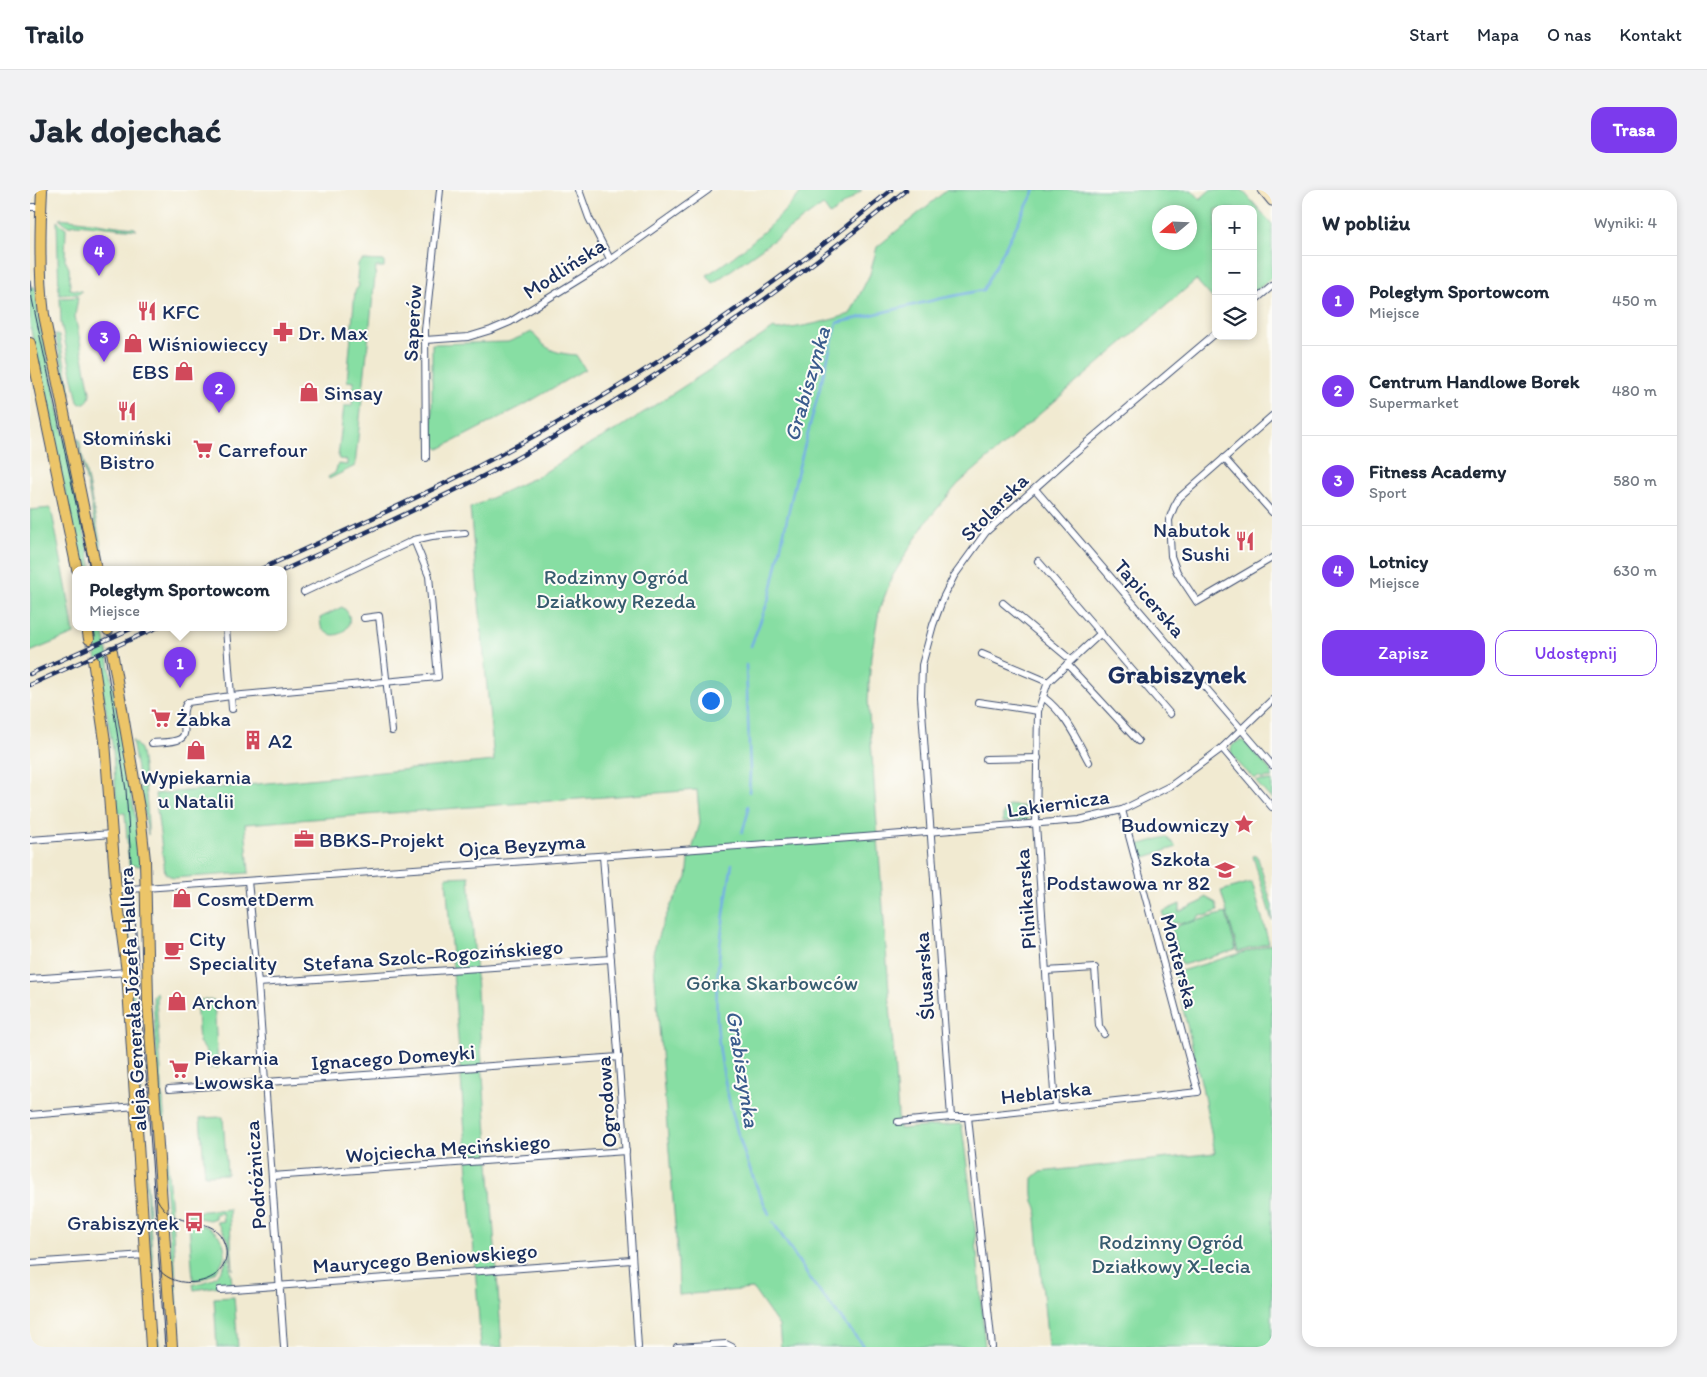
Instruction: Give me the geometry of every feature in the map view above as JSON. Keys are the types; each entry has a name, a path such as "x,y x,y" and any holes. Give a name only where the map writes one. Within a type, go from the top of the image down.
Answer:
{"main road":[{"path":"42,190 35,207 42,301 95,566"},
{"path":"30,344 75,566"},
{"path":"88,631 89,639"},
{"name":"aleja Generała Józefa Hallera","path":"112,651 140,814 145,860 148,1000 172,1347"},
{"name":"aleja Generała Józefa Hallera","path":"93,660 105,741 116,890 126,972 151,1347"}],"street":[{"name":"Saperów","path":"426,458 424,330 440,190"},
{"path":"579,190 610,259"},
{"name":"Modlińska","path":"425,340 468,337 510,322 610,259 708,190"},
{"path":"1263,190 1272,201"},
{"path":"1257,299 1272,286"},
{"name":"Stolarska","path":"931,832 921,697 922,665 933,625 954,576 986,532 1072,455 1212,336"},
{"path":"1272,416 1179,498 1169,520 1171,556 1177,572 1197,602 1272,558"},
{"path":"1224,458 1272,512"},
{"name":"Tapicerska","path":"1035,489 1272,765"},
{"path":"304,592 414,540 432,536 465,533"},
{"path":"152,743 178,740 183,737 185,732 183,709 188,702 231,696 438,677 429,576 414,540"},
{"path":"1038,561 1170,714"},
{"path":"1003,603 1070,662 1138,741"},
{"path":"364,618 379,616 392,731"},
{"path":"226,631 232,709"},
{"path":"982,654 1048,682 1101,634"},
{"name":"Pilnikarska","path":"1048,682 1038,711 1036,824 1056,1107"},
{"path":"1043,697 1055,707 1069,725 1089,762"},
{"name":"Lakiernicza","path":"931,832 1079,820 1122,810 1150,798 1172,785 1222,748 1240,728 1272,700"},
{"path":"978,702 1038,711"},
{"path":"1222,748 1272,808"},
{"path":"986,759 1038,758"},
{"name":"Monterska","path":"1122,810 1198,1092"},
{"name":"Ojca Beyzyma","path":"116,890 931,832"},
{"name":"Ślusarska","path":"931,832 951,1117"},
{"path":"30,840 112,834"},
{"name":"Ogrodowa","path":"603,856 626,1151 638,1347"},
{"name":"Podróżnicza","path":"248,881 266,1082 284,1347"},
{"name":"Stefana Szolc-Rogozińskiego","path":"258,983 611,959"},
{"name":"Pilnikarska","path":"1046,972 1095,968 1099,1026 1104,1034"},
{"path":"30,979 126,972"},
{"name":"Ignacego Domeyki","path":"169,1089 619,1057"},
{"name":"Heblarska","path":"898,1122 968,1117 1198,1092"},
{"path":"30,1114 136,1106"},
{"path":"968,1117 992,1347"},
{"name":"Wojciecha Męcińskiego","path":"272,1176 626,1151"},
{"path":"30,1263 145,1255"},
{"name":"Maurycego Beniowskiego","path":"220,1290 632,1260"},
{"path":"677,1347 726,1344 732,1347"}],"green space":[{"path":"803,190 862,190 830,215 823,205 713,283 707,275 734,257 759,236"},
{"path":"947,190 1192,190 1200,199 1210,190 1242,190 1255,205 1212,205 1212,298 1196,280 958,484 925,523 892,577 879,611 871,656 868,700 899,1129 960,1124 962,1127 975,1228 985,1347 781,1347 779,1326 753,1289 679,1295 678,1262 653,953 660,930 671,905 687,878 689,860 700,823 697,790 245,824 249,873 173,878 165,873 155,794 494,761 470,508 542,474 621,427 774,328 777,330 805,326 850,314 870,274 877,247"},
{"path":"1257,207 1272,224 1272,277 1257,290"},
{"path":"59,218 135,228 137,230 76,224 68,226"},
{"path":"57,221 66,228 65,260 69,268 70,289 82,291 79,294 59,295"},
{"path":"363,260 384,261 384,267 376,267 355,466 329,479 328,477 335,473 338,464 347,465 347,460 339,459 338,457 344,406 352,406 354,382 347,381 355,291 359,286 357,279 358,264"},
{"path":"30,287 35,287 39,316 91,566 80,566 30,325"},
{"path":"78,297 75,316 90,392 88,400 80,404 61,323 60,298"},
{"path":"532,332 551,350 576,355 585,369 524,405 439,449 432,443 432,344 508,342"},
{"path":"55,334 59,336 71,394 67,388"},
{"path":"77,439 79,439 105,566 101,566 90,498"},
{"path":"51,508 74,634 30,652 30,510"},
{"path":"342,607 347,612 348,625 340,634 327,633 321,627 320,618"},
{"path":"92,631 104,631 135,815 141,866 129,865 125,813 117,813 113,749"},
{"path":"132,740 141,753 148,835"},
{"path":"1239,741 1244,741 1272,772 1272,778 1262,779 1258,777 1256,779 1241,766 1231,750 1232,745"},
{"path":"1272,781 1272,800 1256,782"},
{"path":"1008,805 1030,807 1029,818 1026,820 1003,822 1003,814"},
{"path":"1166,837 1177,847 1142,858 1138,845"},
{"path":"1257,855 1272,906 1272,921 1253,856"},
{"path":"469,876 502,1347 481,1347 446,877"},
{"path":"1252,882 1269,943 1238,952 1221,891"},
{"path":"1205,897 1216,903 1218,911 1205,916 1200,915 1196,920 1187,923 1226,913 1236,950 1182,965 1171,928 1186,923 1173,923 1168,920 1170,915 1164,917 1162,912 1180,904 1180,910 1178,911 1181,911 1201,902"},
{"path":"123,914 129,914 136,1025 134,1025"},
{"name":"Rodzinny Ogród Działkowy X-lecia","path":"1272,944 1272,1347 1048,1347 1036,1218 1037,1207 1033,1198 1033,1178 1040,1172 1215,1153 1202,1086 1174,973"},
{"path":"156,992 158,995 156,999 171,1214 167,1210 153,1002 153,995"},
{"path":"196,1000 214,1000 218,1068 208,1068 207,1052 199,1042"},
{"path":"137,1056 138,1059 159,1347 156,1347"},
{"path":"223,1117 227,1174 205,1175 200,1118"},
{"path":"193,1209 193,1212 229,1209 233,1270 228,1239 216,1222 223,1221 222,1213 215,1214 215,1218 209,1220 189,1216 188,1210"},
{"path":"168,1215 172,1218 176,1279 172,1278"},
{"path":"189,1223 211,1229 224,1244 225,1253 223,1261 218,1268 203,1279 193,1280"},
{"path":"227,1257 229,1257 232,1284 194,1290 193,1284 211,1280 219,1273"},
{"path":"172,1282 176,1283 180,1347 177,1347"},
{"path":"234,1297 238,1347 217,1347 214,1298"}],"waterway":[{"name":"Grabiszynka","path":"751,646 770,596 796,478 837,323 983,290 1035,190"},
{"name":"Grabiszynka","path":"746,665 749,792"},
{"name":"Grabiszynka","path":"742,833 748,813 748,806"},
{"name":"Grabiszynka","path":"732,864 718,970 717,1013 719,1042 723,1072 737,1132 757,1188 769,1214"},
{"name":"Grabiszynka","path":"773,1222 812,1282 864,1347"}],"tunnel":[{"path":"108,631 112,651"},
{"path":"89,639 93,660"}],"tram line":[{"path":"30,281 32,299 89,566"},
{"path":"94,631 95,636"},
{"path":"105,654 126,790 165,1347"},
{"path":"156,1197 164,1209 173,1216 203,1224 220,1234 225,1245 226,1258 222,1268 213,1276 202,1281 190,1283 166,1276 158,1268"}],"railway":[{"path":"268,566 462,475 595,401 647,369 747,301 891,190"},
{"path":"287,569 417,509 495,470 603,408 655,375 758,304 858,229 906,190"},
{"path":"30,674 126,631"},
{"path":"30,685 149,631"}],"place":[{"name":"Lotnicy","path":"99,276"},
{"name":"KFC","path":"147,311"},
{"name":"Dr. Max","path":"283,332"},
{"name":"Wiśniowieccy","path":"133,343"},
{"name":"Fitness Academy","path":"104,362"},
{"name":"EBS","path":"184,371"},
{"name":"Sinsay","path":"309,392"},
{"name":"Słomiński Bistro","path":"127,411"},
{"name":"Centrum Handlowe Borek","path":"219,413"},
{"name":"Carrefour","path":"203,449"},
{"name":"Nabutok Sushi","path":"1245,541"},
{"name":"Poległym Sportowcom","path":"180,688"},
{"name":"Żabka","path":"161,718"},
{"name":"A2","path":"253,740"},
{"name":"Wypiekarnia u Natalii","path":"196,750"},
{"name":"Budowniczy","path":"1244,824"},
{"name":"BBKS-Projekt","path":"304,839"},
{"name":"Szkoła Podstawowa nr 82","path":"1225,870"},
{"name":"CosmetDerm","path":"182,898"},
{"name":"City Speciality","path":"174,950"},
{"name":"Archon","path":"177,1001"},
{"name":"Piekarnia Lwowska","path":"179,1069"},
{"name":"Grabiszynek","path":"194,1222"}],"district":[{"name":"Grabiszynek","path":"1177,674"}],"park label":[{"name":"Rodzinny Ogród Działkowy Rezeda","path":"616,588"},
{"name":"Górka Skarbowców","path":"772,982"}]}
